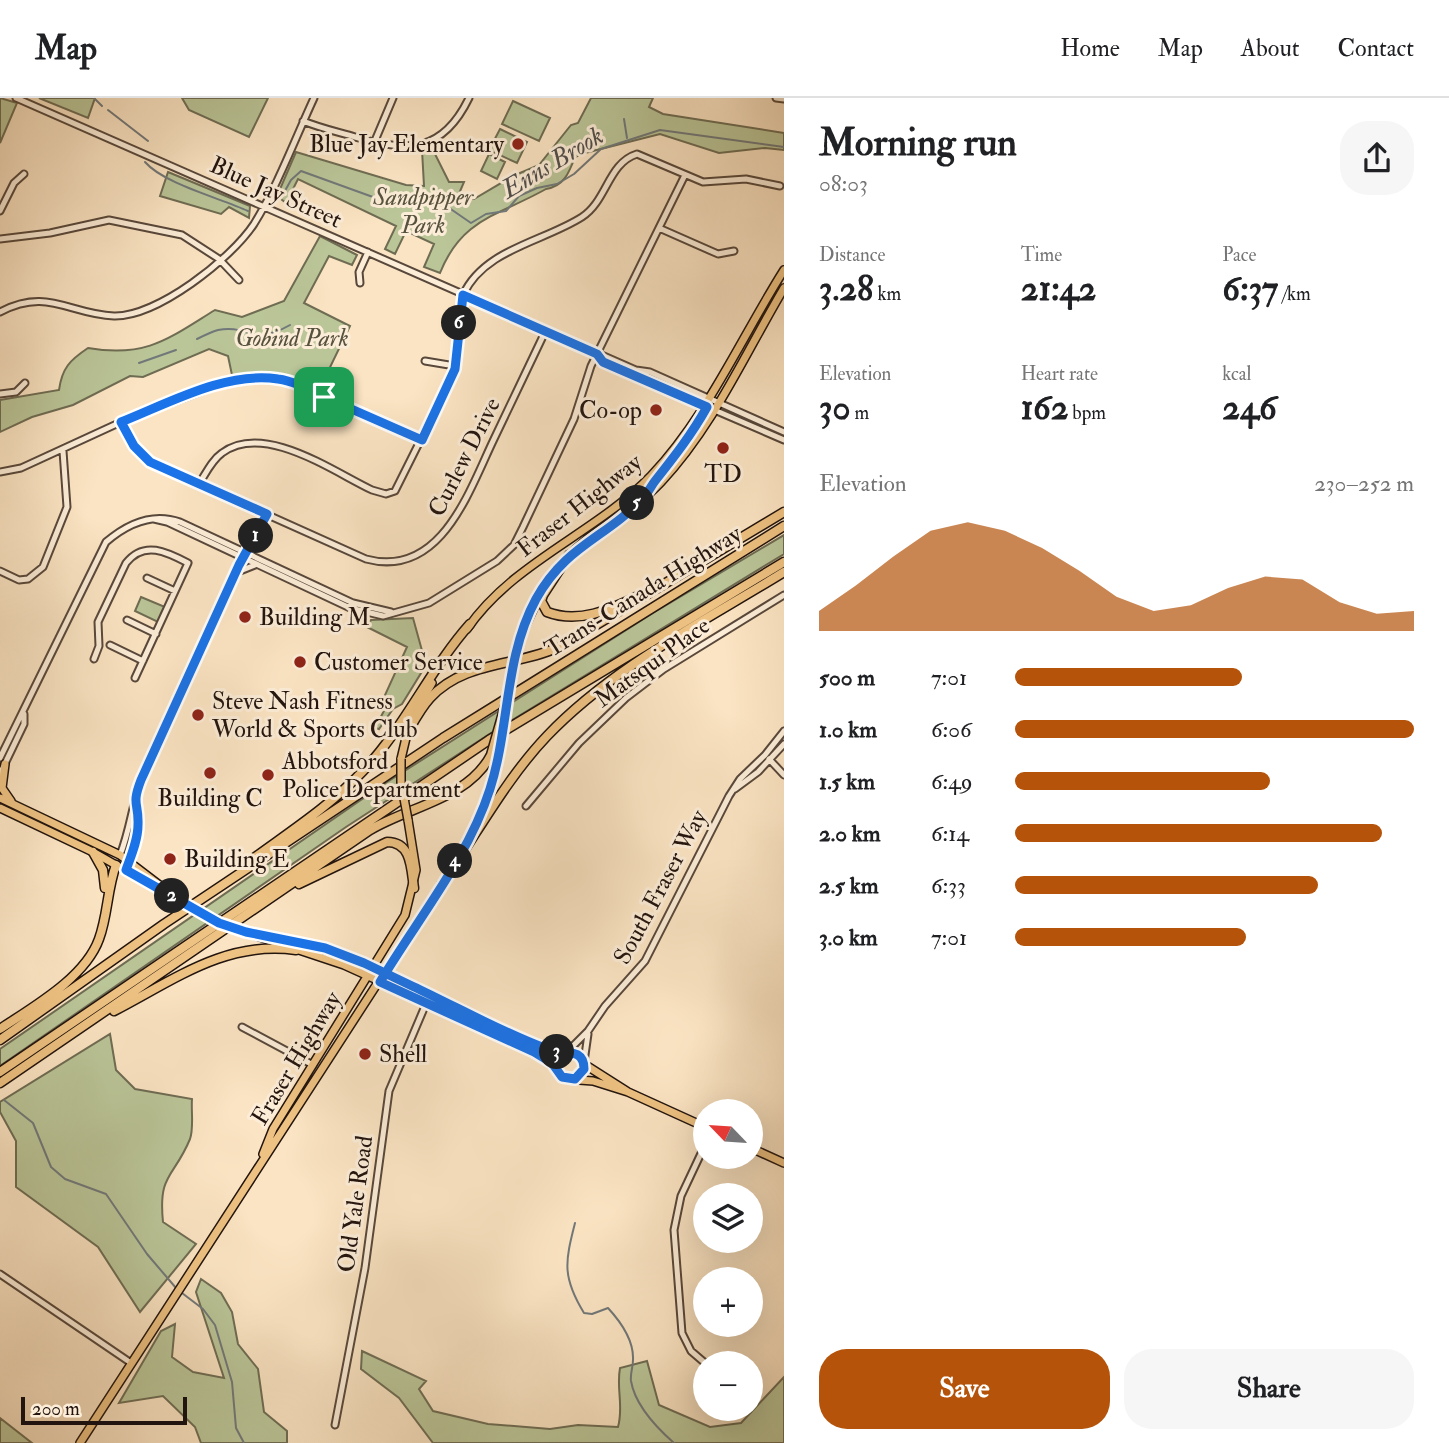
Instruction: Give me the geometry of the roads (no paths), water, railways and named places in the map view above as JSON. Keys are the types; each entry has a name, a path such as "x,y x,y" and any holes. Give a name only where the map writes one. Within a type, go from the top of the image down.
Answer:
{"highway":[{"path":"406,735 425,704 451,680 481,667 550,651 595,628 784,512"},
{"name":"Trans-Canada Highway","path":"0,1040 164,924 443,738 784,526"},
{"path":"569,555 543,595 544,609 551,614 597,614 687,570"},
{"name":"Trans-Canada Highway","path":"0,1072 489,740 784,562"},
{"path":"441,885 523,763 572,712 635,663 784,572"},
{"path":"164,924 307,819 355,779 394,730 446,652 470,624"},
{"path":"0,1083 387,820 467,785 494,754 505,706"},
{"path":"268,900 387,842 403,846 409,856 414,888"},
{"path":"93,852 103,870 106,897"},
{"path":"0,1029 65,982 87,959 101,933 106,897 116,865"},
{"path":"86,1025 229,953 259,947 296,950"}],"main road":[{"path":"709,405 784,270"},
{"path":"709,405 784,288"},
{"name":"Fraser Highway","path":"505,706 516,648 536,600 569,555 645,497 680,458 709,405"},
{"name":"Fraser Highway","path":"260,1161 273,1129 405,915 414,888 416,870 401,771 406,735 415,709 470,624 529,568 629,497 675,448 709,405"},
{"name":"Fraser Highway","path":"80,1443 260,1161 282,1135 441,885 484,807 494,754"},
{"path":"2,761 2,788 17,806"},
{"path":"0,798 130,860 171,895"},
{"path":"0,810 93,852 210,919 428,998 537,1045 576,1053 584,1063 628,1092 693,1122"},
{"path":"116,865 120,855"},
{"path":"126,870 130,860"},
{"path":"246,932 316,946 374,967 534,1052 566,1079 628,1092"},
{"path":"557,1069 558,1061 566,1053"},
{"path":"575,1079 582,1073 584,1063"},
{"path":"763,1153 784,1163"}],"street":[{"name":"Blue Jay Street","path":"16,98 597,354 603,362 709,405"},
{"path":"0,312 36,300 64,303 97,314 117,316 143,312 172,299 245,235 264,205 314,98"},
{"path":"374,143 393,98"},
{"path":"303,121 374,143 400,148 428,143 450,127 469,98"},
{"path":"776,98 784,99"},
{"path":"199,484 222,453 248,441 269,442 386,494 395,491 403,481 455,366 463,295 477,272 487,264 583,217 594,207 618,165 637,154 703,182 746,179 780,186"},
{"path":"0,211 14,183 24,174"},
{"path":"245,555 257,565 350,608 383,616 429,603 497,561 514,544 574,419 581,389 597,354 685,175"},
{"path":"0,237 50,233 109,220 182,235 219,259 239,280"},
{"path":"659,228 718,254 734,251"},
{"path":"360,283 359,272 368,252"},
{"name":"Curlew Drive","path":"121,422 134,446 150,462 381,563 397,563 419,554 455,520 545,332"},
{"path":"425,361 455,366"},
{"path":"0,472 21,468 63,451 121,422 221,384 266,377 299,386 422,440"},
{"path":"0,394 16,392 25,383"},
{"path":"709,405 784,432"},
{"path":"709,405 784,440"},
{"path":"0,571 19,580 28,579 43,567 67,507 63,451"},
{"path":"120,855 130,831 141,780 235,573 267,514"},
{"path":"0,774 2,761 24,724 24,714 106,542 121,529 153,519 167,522 353,603 396,613"},
{"path":"94,659 99,646 98,622 133,554 152,549 188,563 135,678"},
{"path":"235,573 257,565"},
{"path":"147,578 175,591"},
{"name":"Matsqui Place","path":"526,806 579,743 626,698 664,669 773,600 784,596"},
{"path":"127,620 156,634"},
{"path":"110,645 143,661"},
{"name":"South Fraser Way","path":"768,758 784,732"},
{"name":"South Fraser Way","path":"566,1053 589,1031 605,1006 645,961 719,814 735,789 784,744"},
{"path":"768,758 784,775"},
{"path":"130,860 139,822 134,804"},
{"name":"Old Yale Road","path":"335,1424 365,1268 387,1099 394,1073 428,998"},
{"path":"242,1027 313,1065"},
{"name":"South Fraser Way","path":"584,1063 589,1031"},
{"path":"693,1353 682,1333 674,1230 681,1196 694,1169"},
{"path":"0,1274 131,1363"}],"waterway":[{"name":"Enns Brook","path":"94,98 102,106"},
{"name":"Enns Brook","path":"108,110 148,141"},
{"path":"624,119 627,138"},
{"name":"Enns Brook","path":"281,198 291,180 301,171 395,205 423,198 442,203 471,223 486,214 506,211 519,196 537,188 557,184 574,174 601,149 660,130 784,147"},
{"name":"Enns Brook","path":"145,162 179,184 248,211"},
{"path":"197,339 218,330 237,330 258,335 290,325"},
{"path":"139,363 176,350"},
{"path":"4,1100 33,1123 51,1167 65,1179 106,1194 147,1254 176,1288"},
{"path":"575,1223 568,1259 572,1289 584,1313 592,1314 608,1308 621,1325 629,1338 633,1353 631,1381 637,1399 654,1423 674,1443"},
{"path":"182,1293 203,1309 215,1325 232,1382 236,1428 244,1443"}],"place":[{"name":"Blue Jay Elementary","path":"518,144"},
{"name":"Co-op","path":"656,410"},
{"name":"TD","path":"723,448"},
{"name":"Building M","path":"245,617"},
{"name":"Customer Service","path":"300,662"},
{"name":"Steve Nash Fitness World & Sports Club","path":"198,715"},
{"name":"Building C","path":"210,773"},
{"name":"Abbotsford Police Department","path":"268,775"},
{"name":"Building E","path":"170,859"},
{"name":"Shell","path":"365,1054"}],"park label":[{"name":"Sandpipper Park","path":"423,211"},
{"name":"Gobind Park","path":"292,338"}]}
